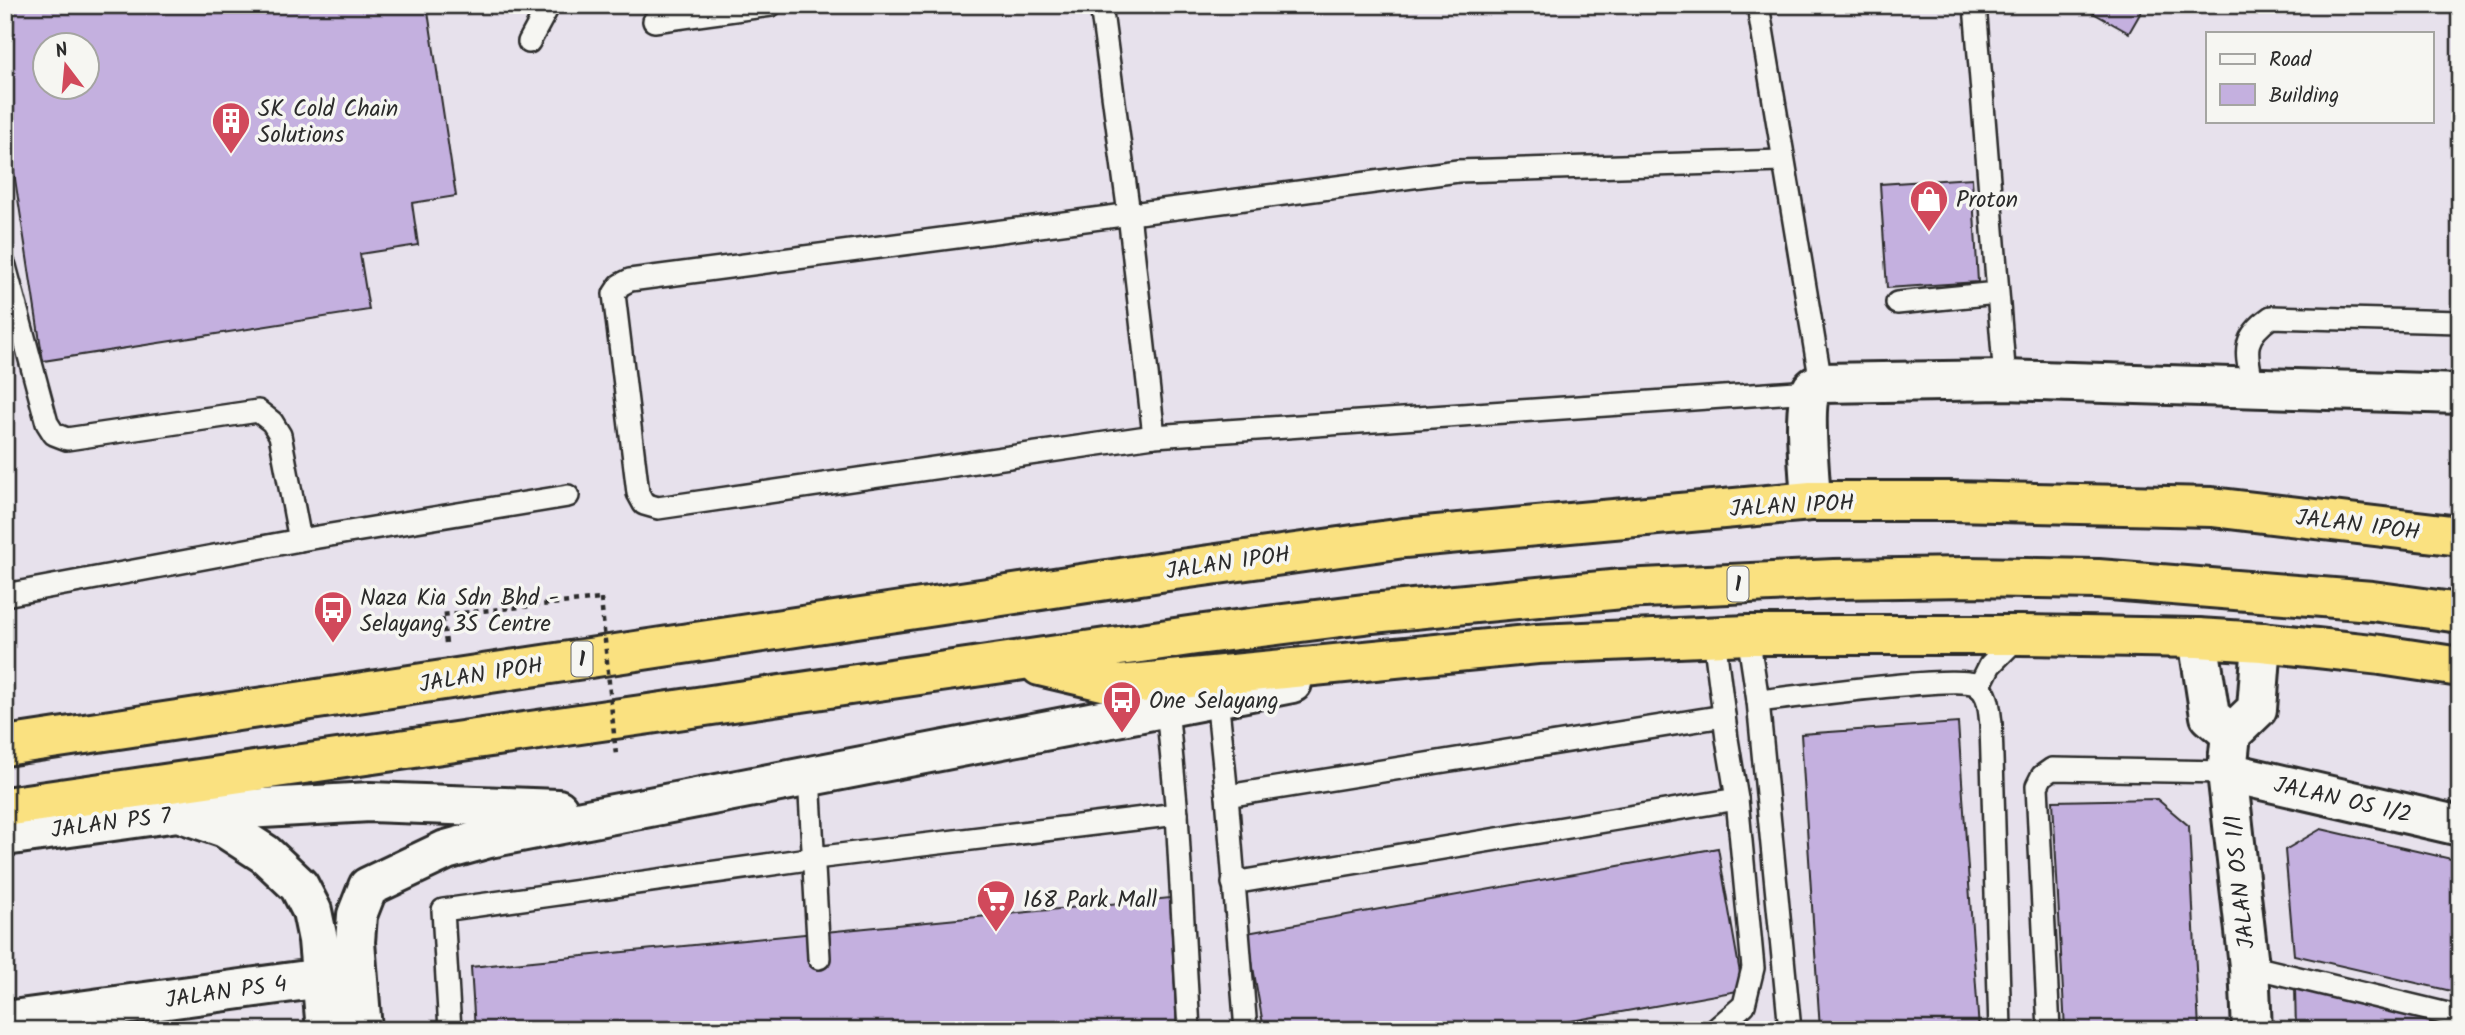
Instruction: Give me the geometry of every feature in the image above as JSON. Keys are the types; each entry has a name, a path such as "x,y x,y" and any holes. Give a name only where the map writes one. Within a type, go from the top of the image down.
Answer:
{"highway":[{"name":"JALAN IPOH","path":"5,746 1160,572 1404,538 1811,501 2212,507 2460,536"},
{"name":"1","path":"5,807 1018,661 1359,615 1622,589 1834,579 2098,579 2372,601 2460,613"},
{"path":"1018,661 1120,685 1537,643 1731,636 2020,635 2198,638 2262,642 2460,667"}],"street":[{"path":"1811,501 1808,411 1816,387 2005,380 2460,394"},
{"path":"2198,638 2210,716 2231,734 2257,709 2262,642"},
{"path":"362,1030 355,942 356,915 368,887 446,850 489,838 1452,652"},
{"name":"JALAN OS 1/1","path":"2231,734 2227,772 2249,966 2252,1030"},
{"name":"JALAN OS 1/2","path":"2227,772 2460,826"},
{"path":"178,812 370,802 627,811"},
{"name":"JALAN PS 7","path":"5,836 178,812 225,828 265,854 299,886 312,911 322,978 326,1030"},
{"name":"JALAN PS 4","path":"5,1021 322,978"}],"lane":[{"path":"529,42 549,5"},
{"path":"654,21 771,5"},
{"path":"1101,5 1129,214 1154,436"},
{"path":"1758,5 1782,161 1816,387 1154,436 658,508 644,504 638,493 614,294 621,285 630,281 1458,171 1782,161"},
{"path":"1975,5 2005,380"},
{"path":"5,266 47,423 54,434 67,439 258,411 272,422 280,435 300,540"},
{"path":"1897,303 1997,293"},
{"path":"2253,388 2246,345 2255,329 2271,317 2460,322"},
{"path":"5,595 300,540 568,496"},
{"path":"1979,687 1990,665 2020,635"},
{"path":"1731,636 1758,702 1790,1030"},
{"path":"1715,1030 1744,1005 1752,968 1737,799 1724,716 1731,636"},
{"path":"1758,702 1933,682 1969,682 1979,687 1988,698 2000,1030"},
{"path":"1217,697 1246,1030"},
{"path":"1167,707 1177,814 1189,1030"},
{"path":"1227,796 1724,716"},
{"path":"2049,1030 2037,786 2042,776 2052,769 2227,772"},
{"path":"809,776 819,958"},
{"path":"1234,884 1737,799"},
{"path":"450,1030 443,910 815,858 1177,814"},
{"path":"2249,966 2460,1017"}],"path":[{"path":"451,678 442,615 601,599 617,755"}],"building":[{"name":"SK Cold Chain Solutions","path":"5,5 427,5 456,196 412,203 418,245 360,254 369,310 43,361 5,114"},
{"path":"2079,5 2145,5 2129,33"},
{"name":"Proton","path":"1972,178 1978,282 1887,288 1880,184"},
{"path":"1958,723 1979,1030 1820,1030 1801,734"},
{"path":"2157,799 2189,826 2199,1030 2065,1030 2053,801"},
{"path":"2321,829 2460,861 2460,993 2294,955 2285,850"},
{"path":"1718,848 1743,990 1522,1030 1264,1030 1247,933"},
{"name":"168 Park Mall","path":"1170,898 1177,1030 475,1030 471,967"},
{"path":"2295,988 2460,1025 2460,1030 2296,1030"}],"place":[{"name":"SK Cold Chain Solutions","path":"231,155"},
{"name":"Proton","path":"1929,233"},
{"name":"Naza Kia Sdn Bhd - Selayang 3S Centre","path":"333,644"},
{"name":"One Selayang","path":"1122,734"},
{"name":"168 Park Mall","path":"996,933"}]}
